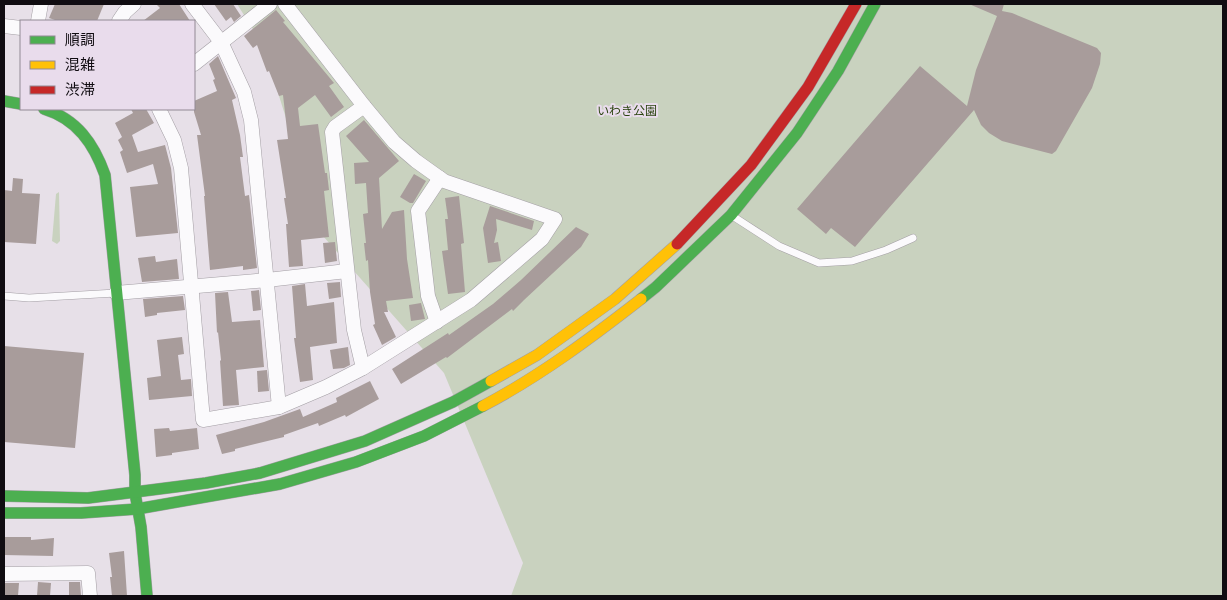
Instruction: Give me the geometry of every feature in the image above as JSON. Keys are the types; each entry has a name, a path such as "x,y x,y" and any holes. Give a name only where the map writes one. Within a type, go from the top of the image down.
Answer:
{"street":[{"path":"38,20 41,4"},
{"path":"120,20 134,4"},
{"path":"192,4 221,42 244,92 251,120 279,407"},
{"path":"195,63 270,4"},
{"path":"159,110 174,140 182,168 203,420 279,407 326,388 363,368 471,300 542,239 555,219 440,178 394,142 285,4"},
{"path":"4,496 78,499 211,483 273,470 352,446 449,406 496,380 577,329 662,259 717,204 780,130 817,73 856,4"},
{"path":"4,513 81,514 137,509 280,484 356,462 424,436 506,394 586,342 656,287 731,215 797,134 838,71 875,4"},
{"path":"4,26 20,28"},
{"path":"4,101 20,104"},
{"path":"363,368 354,330 332,132 335,127 364,106"},
{"path":"49,110 76,126 96,151 105,175 135,475 135,493 141,527 147,596"},
{"path":"437,322 428,296 418,211 440,178"},
{"path":"717,204 731,215"},
{"path":"116,294 347,271"},
{"path":"4,574 88,573 90,596"}],"lane":[{"path":"731,215 779,246 819,262 852,261 886,250 913,238"},
{"path":"4,296 29,298 116,294"}],"green space":[{"name":"いわき公園","path":"237,4 1223,4 1223,596 511,596 523,563 444,373 323,236 263,45"},
{"path":"59,192 60,241 57,244 52,241 56,194"}],"building":[{"path":"55,4 104,4 97,20 55,20 49,18"},
{"path":"156,4 179,4 189,20 144,20 160,8"},
{"path":"214,4 233,4 241,16 234,22 231,17 226,21"},
{"path":"969,4 1004,4 1002,11 1012,13 1097,48 1101,53 1100,64 1092,88 1056,151 1052,154 1002,141 989,133 981,125 974,110 855,247 831,228 826,234 797,209 920,66 967,106 976,70 997,16"},
{"path":"276,10 285,21 283,22 334,83 329,86 344,107 331,117 315,95 298,108 300,126 318,124 329,190 324,191 329,237 301,240 303,266 289,267 286,224 288,224 284,198 286,198 277,140 288,139 283,95 279,96 269,71 267,72 257,45 253,48 244,36"},
{"path":"218,56 236,98 232,100 243,157 240,157 245,196 249,195 257,268 243,270 243,266 210,270 205,196 197,135 201,135 194,112 195,101 217,91 209,64"},
{"path":"132,110 147,110 154,123 132,135 138,152 165,145 171,168 178,233 136,237 130,187 158,184 153,164 127,173 120,152 123,150 118,140 122,137 115,123 133,113"},
{"path":"364,120 399,161 379,178 382,229 392,212 404,210 407,259 413,298 386,301 388,312 384,312 396,337 382,345 373,325 375,324 368,260 366,261 364,243 366,243 363,214 368,213 366,183 355,184 354,163 369,162 346,136"},
{"path":"414,174 426,181 413,203 410,203 400,197"},
{"path":"13,178 23,179 22,193 40,194 36,244 4,242 4,190 12,191"},
{"path":"459,196 464,243 461,244 465,292 448,294 442,251 448,250 445,219 448,219 445,198"},
{"path":"490,206 534,221 532,230 496,219 497,230 494,243 498,242 501,261 488,263 483,228"},
{"path":"576,227 589,234 581,247 513,311 512,309 447,358 401,384 392,369 448,333 449,335 493,304"},
{"path":"335,242 337,261 325,263 323,243"},
{"path":"155,256 156,262 177,259 179,279 142,282 138,258"},
{"path":"340,282 341,297 329,299 327,283"},
{"path":"305,284 307,306 334,302 337,343 310,347 313,380 300,382 294,338 296,338 292,286"},
{"path":"259,290 261,310 253,311 251,291"},
{"path":"228,292 232,322 260,320 264,367 236,370 239,405 223,406 215,293"},
{"path":"183,296 185,310 157,313 157,315 145,317 143,299"},
{"path":"421,303 425,319 411,321 409,305"},
{"path":"182,337 184,354 178,355 181,380 191,379 192,396 149,400 147,378 161,376 157,340"},
{"path":"4,346 84,353 75,448 4,442"},
{"path":"348,347 350,365 344,368 333,369 330,350"},
{"path":"267,370 269,391 258,392 257,371"},
{"path":"370,381 379,399 346,417 345,415 319,426 318,423 284,435 284,437 222,454 216,435 264,422 300,409 303,417 337,402 336,398"},
{"path":"169,428 170,431 197,428 199,449 156,457 154,429"},
{"path":"4,537 31,537 31,540 54,538 53,556 4,555"},
{"path":"124,551 127,596 112,596 109,553"},
{"path":"38,582 51,583 50,596 37,596"},
{"path":"69,582 80,582 81,596 69,596"},
{"path":"4,583 19,583 18,596 4,596"}],"traffic: fast":[{"path":"641,299 731,215 797,133 838,71 875,4"},
{"path":"4,101 20,104"},
{"path":"47,110 66,119 83,134 90,143 105,175 135,475 135,493 141,527 147,596"},
{"path":"4,496 88,498 206,483 260,473 365,441 453,402 491,381"},
{"path":"4,513 81,513 137,509 280,484 356,462 424,436 483,406"}],"traffic: slow":[{"path":"491,381 537,355 615,299 677,244"},
{"path":"483,406 565,356 641,299"}],"traffic: jam":[{"path":"677,244 751,165 808,87 856,4"}]}
